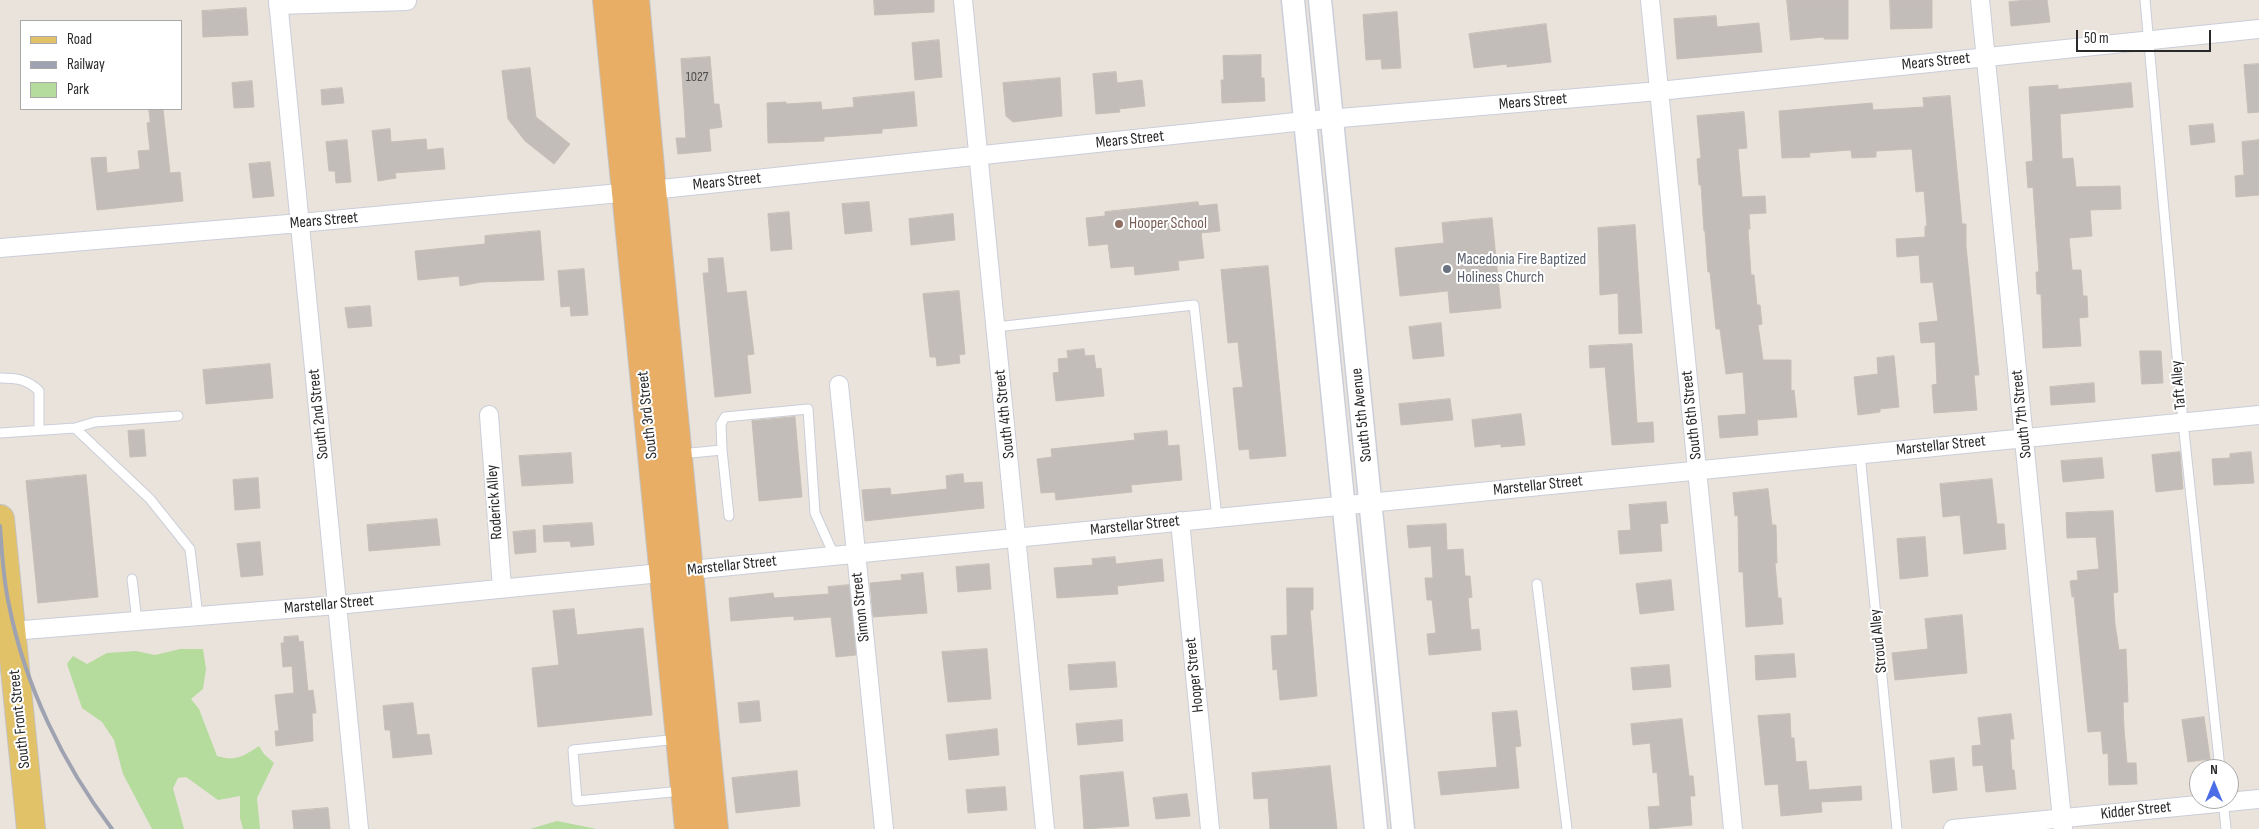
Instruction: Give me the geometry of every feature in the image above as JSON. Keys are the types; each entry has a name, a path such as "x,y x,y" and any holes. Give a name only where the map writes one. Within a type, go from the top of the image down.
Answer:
{"highway":[{"name":"South 3rd Street","path":"607,0 678,455 676,571 680,738 689,829"},
{"name":"South 3rd Street","path":"635,0 638,191 676,571 714,829"}],"main road":[{"name":"South Front Street","path":"0,519 31,829"}],"street":[{"name":"South 4th Street","path":"963,0 1018,537 1045,829"},
{"name":"South 5th Avenue","path":"1293,0 1376,829"},
{"name":"South 5th Avenue","path":"1320,0 1403,829"},
{"name":"South 6th Street","path":"1650,0 1733,829"},
{"name":"South 7th Street","path":"1980,0 2062,824"},
{"path":"278,3 407,1"},
{"name":"South 2nd Street","path":"278,3 359,829"},
{"name":"Mears Street","path":"0,248 300,223 638,191 1305,121 1659,91 2259,29"},
{"name":"Simon Street","path":"839,385 884,829"},
{"name":"Marstellar Street","path":"11,631 337,605 2259,414"},
{"name":"Roderick Alley","path":"489,415 502,588"},
{"name":"Hooper Street","path":"1180,521 1210,829"},
{"name":"Kidder Street","path":"2239,800 2259,799"},
{"name":"Kidder Street","path":"1953,829 2062,824 2189,806"}],"lane":[{"name":"Taft Alley","path":"2145,0 2182,422 2219,759"},
{"path":"996,327 1194,305 1217,518"},
{"path":"0,378 13,378 30,382 39,390 39,430"},
{"path":"729,516 722,450 721,424 725,417 808,409 815,513 834,555"},
{"path":"0,433 75,428 95,422 178,416"},
{"path":"75,428 150,499 190,549 198,616"},
{"path":"678,455 722,450"},
{"name":"Stroud Alley","path":"1860,454 1897,829"},
{"path":"132,579 137,621"},
{"path":"1537,584 1567,829"},
{"path":"680,738 572,750 577,801 686,790"},
{"path":"2225,809 2226,829"}],"green space":[{"path":"180,649 203,649 206,669 203,689 191,699 199,709 217,756 223,758 239,757 259,746 264,754 274,763 257,798 260,829 243,829 240,818 240,796 218,800 186,777 178,778 173,788 184,829 152,829 123,774 114,740 102,722 82,708 67,664 73,656 87,664 107,653 136,651 155,655"},
{"path":"557,821 597,829 530,829"}],"building":[{"path":"874,0 934,0 934,12 875,15"},
{"path":"1787,0 1848,0 1848,39 1824,39 1824,37 1791,40"},
{"path":"1890,0 1932,0 1932,28 1891,29"},
{"path":"2047,0 2050,22 2011,26 2009,2"},
{"path":"246,8 248,35 203,37 202,11"},
{"path":"1397,12 1401,68 1382,69 1381,59 1366,60 1363,15"},
{"path":"1716,16 1717,27 1759,23 1762,52 1677,59 1674,19"},
{"path":"1546,24 1551,62 1507,67 1507,64 1474,68 1469,34"},
{"path":"939,40 942,77 915,80 912,43"},
{"path":"1261,55 1261,78 1264,78 1265,101 1222,103 1221,80 1224,80 1223,56"},
{"path":"710,57 714,104 719,104 722,127 709,129 711,151 678,154 676,138 686,138 681,59"},
{"path":"2259,64 2259,112 2248,113 2244,65"},
{"path":"530,68 536,117 570,144 554,164 525,141 508,119 502,71"},
{"path":"1116,72 1117,83 1142,80 1145,106 1119,109 1120,112 1096,114 1093,74"},
{"path":"1060,78 1062,116 1013,122 1006,116 1003,83"},
{"path":"252,81 254,107 234,108 232,83"},
{"path":"2131,83 2133,107 2060,114 2062,159 2073,158 2076,187 2120,186 2121,209 2090,210 2092,236 2069,238 2072,270 2081,270 2083,296 2087,296 2088,317 2079,318 2081,346 2043,348 2041,294 2037,294 2036,272 2039,272 2033,187 2028,188 2026,162 2033,161 2029,87 2058,85 2058,89"},
{"path":"342,88 344,103 322,105 321,90"},
{"path":"914,92 917,126 882,129 882,133 824,137 824,141 768,143 767,103 821,102 822,110 854,107 853,98"},
{"path":"1950,96 1962,224 1966,224 1966,246 1979,375 1974,375 1977,410 1934,413 1932,385 1937,384 1935,342 1921,343 1919,323 1938,321 1933,282 1921,283 1919,255 1897,257 1896,239 1925,237 1925,226 1927,226 1924,191 1916,192 1912,149 1876,151 1876,157 1852,158 1851,150 1809,153 1810,157 1782,158 1779,111 1872,103 1873,110 1924,107 1923,98"},
{"path":"149,110 163,110 170,173 180,172 183,201 97,210 91,158 106,157 107,173 140,169 138,151 150,150 147,123 150,122"},
{"path":"1744,112 1747,148 1738,149 1742,197 1765,196 1766,213 1749,214 1750,229 1748,229 1751,275 1754,275 1757,305 1760,305 1762,324 1758,325 1763,360 1791,360 1791,391 1794,390 1797,417 1757,420 1758,435 1720,438 1718,416 1746,414 1743,372 1726,374 1720,329 1716,329 1710,272 1708,272 1701,185 1699,185 1697,159 1701,158 1697,116"},
{"path":"2213,124 2215,142 2191,145 2189,126"},
{"path":"390,129 391,142 426,139 427,150 443,148 445,169 395,173 396,178 378,181 372,131"},
{"path":"347,140 351,182 336,183 335,171 329,171 326,142"},
{"path":"2259,140 2259,195 2236,197 2235,176 2244,175 2242,142"},
{"path":"270,162 274,196 253,198 249,164"},
{"path":"869,202 872,231 845,234 842,204"},
{"path":"1198,202 1199,206 1217,204 1220,231 1201,233 1204,258 1178,261 1179,270 1135,275 1134,266 1111,268 1108,244 1089,246 1086,218 1105,216 1105,212"},
{"path":"789,212 792,249 771,251 768,214"},
{"path":"953,214 955,240 911,245 909,219"},
{"name":"Macedonia Fire Baptized Holiness Church","path":"1492,218 1501,308 1450,313 1448,291 1400,296 1395,248 1444,243 1442,223"},
{"path":"1635,225 1642,333 1619,334 1618,293 1600,295 1598,228"},
{"path":"540,231 544,280 482,282 460,286 459,276 418,280 415,251 485,244 485,236"},
{"path":"723,258 727,293 746,291 754,354 747,355 751,393 715,397 703,273 709,273 708,259"},
{"path":"1268,266 1286,456 1250,459 1249,449 1239,450 1233,388 1243,387 1238,342 1228,343 1221,270"},
{"path":"584,269 588,315 571,316 570,306 561,307 558,271"},
{"path":"959,291 965,354 959,355 960,363 937,366 936,357 930,357 923,294"},
{"path":"370,306 372,326 348,328 345,308"},
{"path":"1441,323 1444,356 1413,359 1409,327"},
{"path":"1632,344 1637,423 1653,422 1654,442 1612,445 1605,367 1590,368 1589,346"},
{"path":"1084,349 1085,356 1094,355 1096,369 1101,368 1104,396 1056,401 1053,373 1059,372 1058,359 1068,358 1067,351"},
{"path":"2140,351 2161,351 2163,383 2142,384"},
{"path":"1894,356 1899,407 1880,409 1880,412 1858,415 1854,377 1878,374 1877,358"},
{"path":"270,364 273,398 206,404 203,370"},
{"path":"2094,383 2095,402 2051,405 2050,387"},
{"path":"1450,399 1453,420 1401,425 1399,404"},
{"path":"1521,414 1525,445 1501,447 1501,444 1475,447 1472,420"},
{"path":"795,417 802,497 759,501 752,421"},
{"path":"144,430 146,456 130,457 128,431"},
{"path":"1167,431 1168,446 1179,445 1182,480 1131,485 1132,492 1056,500 1055,492 1041,493 1037,459 1052,457 1051,449 1135,440 1134,434"},
{"path":"2180,452 2183,489 2156,492 2152,455"},
{"path":"2251,452 2254,483 2214,485 2212,459 2230,458 2230,454"},
{"path":"571,453 573,483 522,486 519,456"},
{"path":"2102,458 2104,478 2063,482 2061,461"},
{"path":"963,474 964,483 982,482 984,508 865,521 862,490 890,488 891,495 947,489 946,476"},
{"path":"86,475 98,597 38,603 26,481"},
{"path":"258,478 260,508 235,510 233,480"},
{"path":"1992,479 1997,524 2004,524 2006,549 1964,554 1960,515 1943,517 1940,484"},
{"path":"1768,489 1772,525 1776,525 1777,563 1775,563 1778,598 1781,598 1783,624 1746,627 1743,572 1739,572 1738,515 1735,516 1733,493"},
{"path":"1666,502 1668,523 1660,524 1662,551 1620,554 1618,531 1631,530 1629,505"},
{"path":"2113,511 2118,592 2113,593 2115,624 2119,650 2126,649 2128,702 2123,702 2124,729 2127,763 2136,763 2137,784 2109,785 2108,753 2103,754 2101,731 2088,732 2074,596 2072,597 2070,581 2078,580 2077,571 2099,569 2096,537 2067,538 2066,513"},
{"path":"437,519 440,545 369,551 367,525"},
{"path":"592,523 594,545 571,547 570,541 544,542 543,526"},
{"path":"1446,524 1447,550 1463,549 1465,576 1470,576 1472,597 1468,598 1471,630 1479,629 1481,650 1429,655 1427,634 1436,633 1432,600 1427,600 1425,578 1433,578 1431,546 1409,548 1407,526"},
{"path":"535,530 536,552 515,554 513,532"},
{"path":"1925,537 1928,576 1900,579 1897,539"},
{"path":"260,542 263,575 241,577 237,544"},
{"path":"1115,557 1116,564 1162,559 1164,581 1117,586 1118,594 1057,598 1054,568 1093,565 1092,559"},
{"path":"989,564 991,589 958,592 956,567"},
{"path":"923,573 927,613 873,617 870,583 902,580 901,575"},
{"path":"1671,580 1674,610 1640,614 1636,584"},
{"path":"849,585 856,655 836,657 831,617 794,620 794,616 731,621 729,598 773,593 774,598 829,594 828,587"},
{"path":"1287,588 1313,588 1313,610 1310,610 1317,696 1280,700 1277,669 1273,670 1271,636 1287,635"},
{"path":"574,609 577,635 643,628 652,715 538,727 532,668 559,665 553,611"},
{"path":"1962,615 1967,673 1895,680 1892,653 1928,649 1925,619"},
{"path":"298,636 299,642 303,641 308,691 313,690 316,713 312,713 313,741 276,746 275,731 279,731 275,695 294,693 292,666 283,667 281,643 284,643 284,637"},
{"path":"987,649 991,699 948,702 942,652"},
{"path":"1794,654 1796,677 1756,680 1755,656"},
{"path":"1115,662 1117,687 1070,690 1068,665"},
{"path":"1669,665 1671,687 1633,690 1631,668"},
{"path":"759,701 761,721 740,723 738,703"},
{"path":"413,703 417,735 429,734 432,754 393,758 390,730 385,730 383,706"},
{"path":"1517,711 1521,746 1515,747 1519,788 1441,795 1438,772 1497,767 1492,713"},
{"path":"1790,714 1791,738 1794,738 1796,762 1806,761 1809,790 1861,786 1862,800 1821,802 1822,812 1781,816 1778,784 1765,785 1758,716"},
{"path":"2011,714 2014,739 2010,739 2012,770 2014,770 2016,789 1986,792 1983,765 1973,766 1972,746 1981,745 1978,718"},
{"path":"2204,717 2210,759 2189,759 2188,762 2182,720"},
{"path":"1682,719 1689,776 1693,776 1695,796 1690,796 1692,825 1650,829 1648,807 1660,806 1657,772 1653,773 1650,743 1633,745 1631,724"},
{"path":"1122,720 1123,741 1078,745 1076,724"},
{"path":"997,729 999,755 949,760 946,735"},
{"path":"1954,758 1957,790 1933,793 1930,761"},
{"path":"1330,766 1337,829 1270,829 1268,798 1254,799 1252,773"},
{"path":"797,771 800,806 736,813 732,778"},
{"path":"1123,772 1129,826 1084,829 1080,776"},
{"path":"1005,787 1007,810 968,813 966,790"},
{"path":"1187,794 1190,816 1156,819 1153,798"},
{"path":"328,808 330,829 294,829 292,811"}],"railway":[{"path":"0,526 7,595 25,665 48,723 62,751 77,778 112,829"}],"place":[{"name":"Hooper School","path":"1119,224"},
{"name":"Macedonia Fire Baptized Holiness Church","path":"1447,269"}]}
